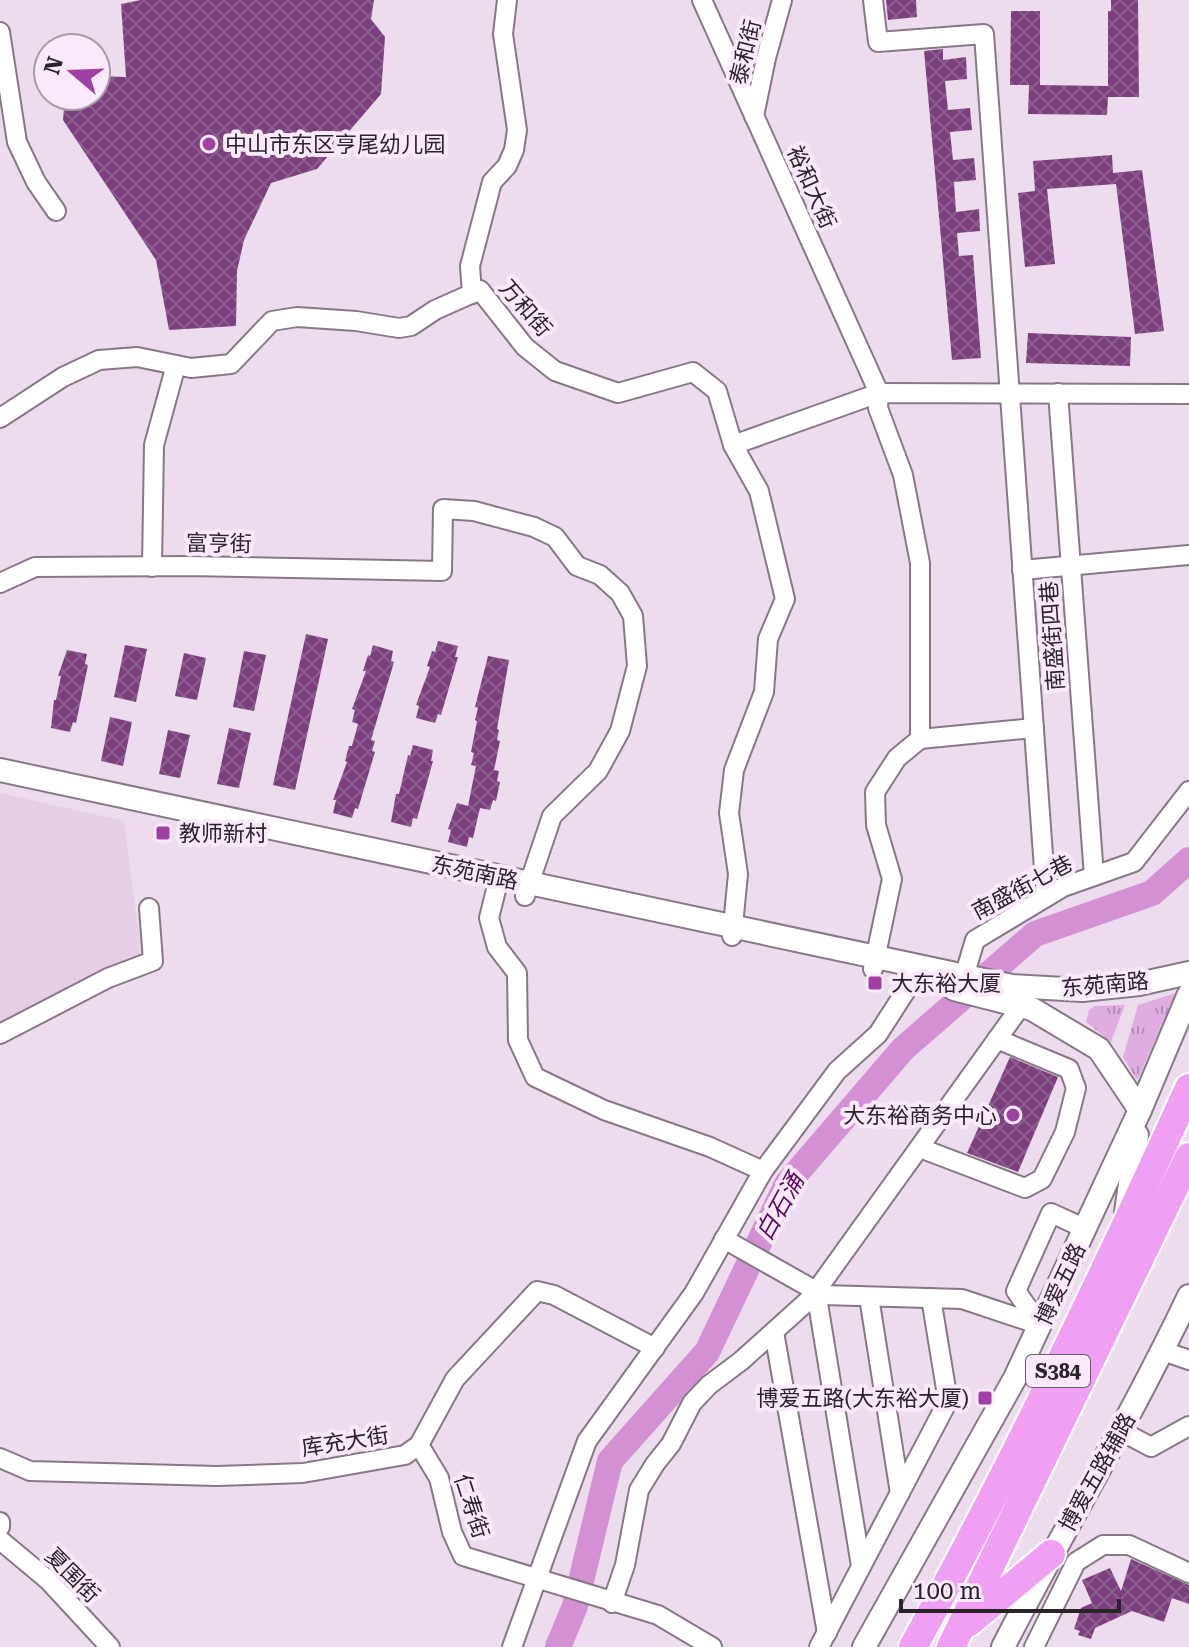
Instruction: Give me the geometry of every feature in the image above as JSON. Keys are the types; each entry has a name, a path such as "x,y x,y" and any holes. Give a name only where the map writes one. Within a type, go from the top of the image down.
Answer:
{"highway":[{"name":"博爱五路","path":"913,1647 961,1561 1048,1390 1189,1088"},
{"name":"S384","path":"956,1638 1189,1157"},
{"path":"956,1638 1051,1554"}],"street":[{"path":"472,294 470,266 492,182 507,166 514,150 517,130 503,34 507,0"},
{"name":"裕和大街","path":"702,0 879,393 878,408 903,475 920,563 920,739"},
{"name":"泰和街","path":"754,116 782,0"},
{"path":"873,0 878,42 984,34 1046,897"},
{"path":"0,32 17,142 36,182 56,211"},
{"name":"万和街","path":"0,418 63,377 99,360 137,357 191,368 231,364 272,321 297,317 399,328 411,326 435,310 480,290 525,347 555,371 618,393 693,372 717,391 733,445 759,491 785,599 768,639 764,692 734,770 729,813 738,874 732,931"},
{"path":"152,567 154,445 176,365"},
{"path":"733,445 879,393 1189,397"},
{"name":"南盛街四巷","path":"1058,393 1094,876"},
{"name":"富亨街","path":"0,583 35,567 442,571 443,509 474,511 534,527 555,537 577,566 600,575 620,593 633,616 637,666 620,731 598,771 552,816 527,890"},
{"path":"1022,570 1189,555"},
{"path":"874,964 892,879 876,825 875,792 897,758 920,739 1034,728"},
{"name":"东苑南路","path":"0,770 527,890 951,978"},
{"name":"东苑南路","path":"0,780 496,890 527,890"},
{"name":"南盛街七巷","path":"951,978 975,940 1063,887 1134,862 1189,791"},
{"path":"496,890 489,918 497,947 517,973 518,1040 535,1077 604,1110 710,1147 763,1171"},
{"path":"0,1034 108,978 153,961 149,908"},
{"name":"东苑南路","path":"874,964 914,978 951,978"},
{"name":"东苑南路","path":"1016,998 1139,984 1189,973"},
{"path":"512,1647 587,1441 732,1244 763,1171 837,1071 878,1034 914,978"},
{"path":"608,1601 625,1565 639,1490 671,1444 692,1403 816,1291 997,1039 1016,998 951,978"},
{"name":"博爱五路","path":"864,1647 1009,1389 1086,1229 1189,994"},
{"name":"东苑南路","path":"1016,998 1099,1049 1140,1110"},
{"path":"920,1148 1025,1188 1042,1179 1065,1132 1076,1088 1069,1069 997,1039"},
{"path":"1122,1236 1140,1110"},
{"path":"1040,1325 1016,1291 1051,1213 1086,1229"},
{"path":"732,1244 823,1295 962,1299 1040,1325"},
{"name":"库充大街","path":"0,1458 30,1471 217,1476 303,1473 405,1455 419,1445 455,1379 537,1291 554,1295 655,1348"},
{"path":"816,1291 861,1566"},
{"name":"博爱五路辅路","path":"1003,1647 1051,1554 1121,1431 1189,1296"},
{"path":"869,1297 900,1493"},
{"path":"823,1640 948,1401 931,1298"},
{"path":"774,1332 823,1640"},
{"path":"1163,1351 1189,1360"},
{"path":"1121,1431 1151,1447 1189,1426"},
{"name":"仁寿街","path":"419,1445 439,1478 452,1532 463,1556 538,1579"},
{"name":"夏围街","path":"0,1528 110,1647"},
{"path":"1034,1647 1076,1562 1103,1545 1129,1545 1189,1573"},
{"path":"538,1579 658,1615 712,1647"}],"shaded area":[{"path":"0,793 124,821 142,958 104,968 0,1022"}],"green space":[{"path":"1176,993 1136,1079 1123,1057 1138,1005"},
{"path":"1125,1005 1111,1042 1086,1022 1089,1010 1095,1006"}],"building":[{"name":"中山市东区亨尾幼儿园","path":"141,0 374,0 371,19 385,37 381,94 317,169 271,183 244,240 237,271 236,326 169,330 156,260 63,120 64,112 112,112 112,77 126,77 121,4"},
{"path":"886,0 916,0 917,17 888,20"},
{"path":"1111,0 1138,0 1139,97 1108,97 1107,115 1028,114 1029,85 1010,85 1011,11 1040,11 1040,85 1108,86 1108,11 1111,11"},
{"path":"943,49 943,60 966,57 967,79 945,81 948,110 970,108 972,130 950,132 953,160 974,158 976,180 954,182 956,212 979,209 980,231 957,233 959,256 973,255 981,358 952,360 924,51"},
{"path":"1112,155 1113,173 1142,170 1164,331 1135,334 1116,184 1047,189 1055,264 1025,267 1018,193 1035,191 1033,161"},
{"path":"1028,333 1131,337 1130,366 1026,363"},
{"path":"306,634 328,639 295,790 273,785"},
{"path":"438,641 458,646 455,657 458,657 441,715 438,714 435,723 416,718 419,706 416,705 430,667 427,666 432,651 435,652"},
{"path":"125,645 147,649 136,702 114,697"},
{"path":"373,645 393,651 391,661 394,662 371,740 375,741 372,751 375,752 358,809 355,808 352,818 333,813 336,800 333,800 358,724 352,722 355,710 352,709"},
{"path":"67,650 87,654 85,664 88,665 76,723 73,722 70,732 51,728 61,676 58,676"},
{"path":"244,651 266,655 254,711 233,707"},
{"path":"184,653 206,658 197,700 175,696"},
{"path":"488,656 509,660 497,729 497,740 500,741 494,770 499,771 497,781 500,782 496,801 493,800 490,810 480,808 473,838 469,837 467,847 448,842 451,830 448,829 457,803 468,806 476,766 471,765 478,708 475,707"},
{"path":"110,717 132,722 123,766 101,761"},
{"path":"229,728 251,733 239,788 217,784"},
{"path":"168,730 190,735 180,778 159,774"},
{"path":"413,745 433,750 433,761 417,819 413,818 411,827 391,822 396,794 399,794"},
{"name":"大东裕商务中心","path":"1010,1057 1058,1077 1018,1172 967,1153"},
{"path":"1131,1559 1189,1585 1189,1604 1172,1598 1164,1622 1132,1611 1095,1628 1091,1639 1078,1635 1080,1631 1074,1629 1081,1608 1092,1603 1082,1580 1110,1568 1121,1591"}],"waterway":[{"name":"白石涌","path":"558,1647 575,1606 610,1461 707,1352 787,1184 903,1049 1035,934 1152,893 1189,860"}],"place":[{"name":"中山市东区亨尾幼儿园","path":"209,144"},
{"name":"教师新村","path":"163,833"},
{"name":"大东裕大厦","path":"875,983"},
{"name":"大东裕商务中心","path":"1013,1115"},
{"name":"博爱五路(大东裕大厦)","path":"985,1398"}]}
